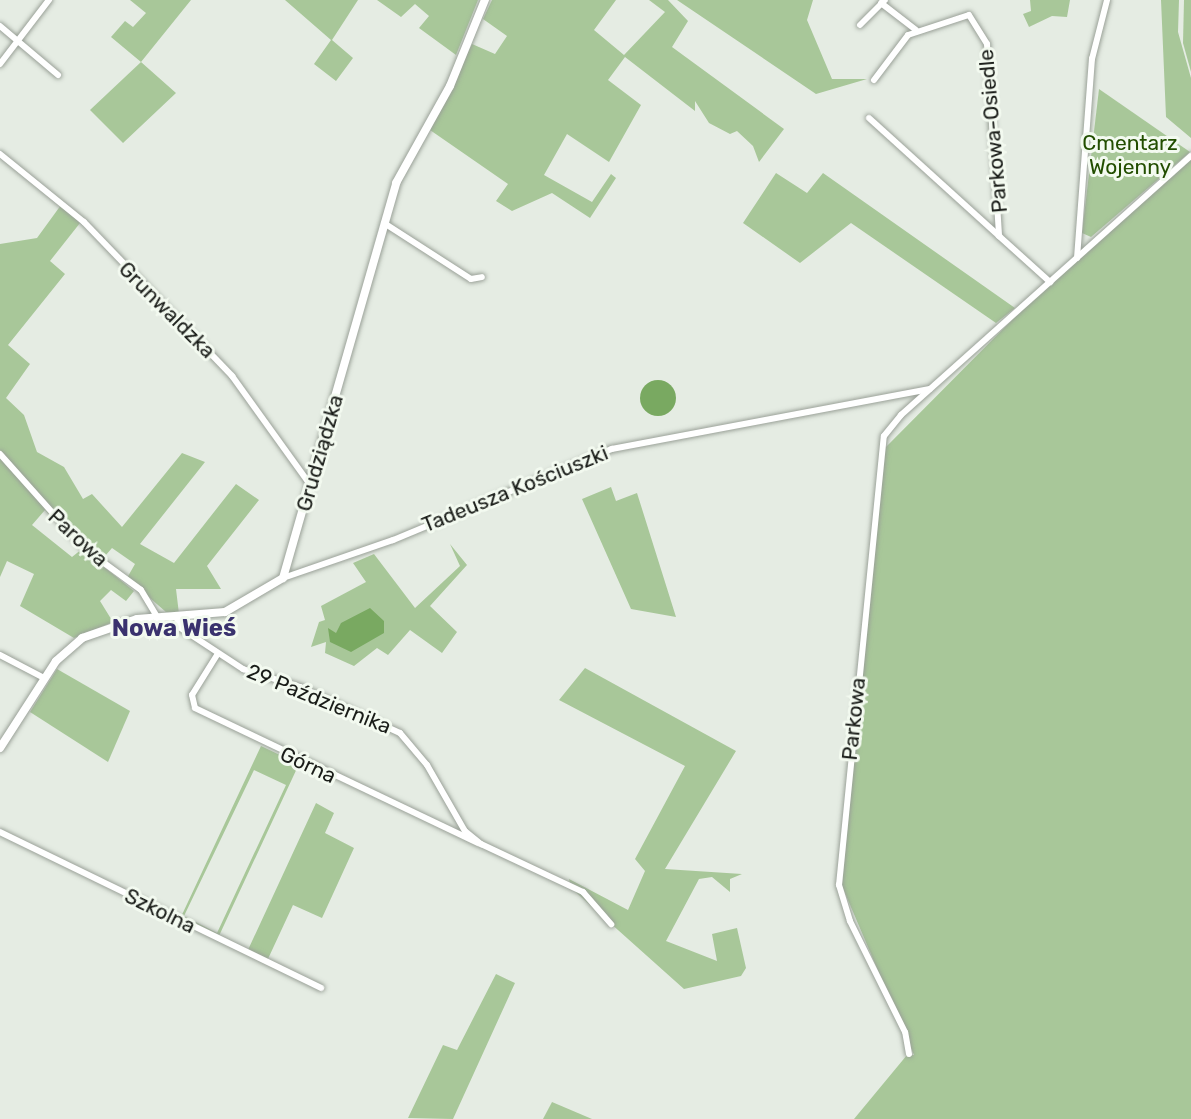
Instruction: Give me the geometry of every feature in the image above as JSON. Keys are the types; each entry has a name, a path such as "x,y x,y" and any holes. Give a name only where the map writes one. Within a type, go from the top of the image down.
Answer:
{"street":[{"path":"0,64 20,43 49,0"},
{"name":"Grudziądzka","path":"283,579 384,223 403,168 450,86 485,0"},
{"path":"1077,258 1092,59 1107,0"},
{"path":"860,25 883,2 916,30"},
{"name":"Parkowa-Osiedle","path":"873,80 893,48 916,30 963,13 986,40 999,236"},
{"path":"0,26 58,75"},
{"name":"Parkowa-Osiedle","path":"869,118 1050,282"},
{"name":"Grunwaldzka","path":"0,154 84,222 232,376 311,486"},
{"name":"Parkowa","path":"909,1054 905,1032 850,921 839,885 882,446 891,425 1191,156"},
{"path":"384,223 471,279 482,277"},
{"name":"Tadeusza Kościuszki","path":"283,579 393,540 612,449 931,388"},
{"name":"Parowa","path":"0,454 85,549 141,590 158,618"},
{"path":"0,748 63,652 82,638 114,625 158,618 177,619 237,608 283,579"},
{"name":"29 Października","path":"177,619 179,627 218,655 400,733 428,765 455,819 478,842 584,892 611,924"},
{"path":"0,655 44,678"},
{"name":"Górna","path":"218,655 192,695 195,708 478,842"},
{"name":"Szkolna","path":"0,832 321,988"}],"green space":[{"path":"130,0 191,0 141,62 111,37 125,21 133,27 146,13"},
{"path":"285,0 358,0 332,40 353,58 336,81 314,64 331,40"},
{"path":"377,0 478,0 456,55 419,28 429,16 415,4 401,17"},
{"path":"492,0 616,0 594,30 624,55 665,12 649,0 668,0 688,21 672,47 784,129 759,162 753,146 737,131 730,134 709,123 695,101 695,111 625,57 608,80 641,105 609,162 567,134 544,175 592,202 611,174 616,178 590,218 552,193 512,211 496,201 508,184 430,130 472,44 495,54 507,36 483,19"},
{"path":"677,0 813,0 807,20 832,79 867,79 816,94"},
{"path":"1030,0 1070,0 1067,17 1052,16 1029,27 1023,14 1031,11"},
{"path":"1161,0 1179,0 1178,32 1191,78 1191,138 1166,117"},
{"path":"1184,0 1191,0 1191,72 1183,43"},
{"path":"141,62 176,93 123,143 90,110"},
{"name":"Cmentarz Wojenny","path":"1099,89 1190,152 1091,237 1082,233"},
{"path":"1191,159 1191,1119 854,1119 907,1055 914,1055 842,886 883,450 1020,312"},
{"path":"776,173 807,193 823,173 1015,308 996,323 851,223 800,263 743,223"},
{"path":"61,205 80,223 50,261 65,274 8,345 30,364 6,398 24,415 37,452 64,467 83,499 92,494 122,527 182,453 205,462 140,544 174,563 236,484 259,500 207,566 221,589 176,589 179,614 166,612 127,578 135,564 112,548 99,563 134,591 126,601 111,590 100,601 113,622 74,638 20,606 34,574 7,561 0,577 0,244 37,238","holes":["45,510 82,549 72,557 32,525"]},
{"path":"611,487 616,501 637,493 676,617 631,609 582,499"},
{"path":"450,544 467,565 430,606 457,632 442,653 410,630 388,655 377,648 354,666 325,653 326,642 311,647 319,622 325,620 321,606 366,582 353,563 374,554 415,608 460,566"},
{"path":"585,668 736,751 665,869 742,874 730,879 730,892 712,877 699,879 666,941 717,961 712,934 737,928 746,968 741,976 684,989 571,888 569,879 628,910 645,871 635,859 685,766 559,700"},
{"path":"57,669 130,711 108,762 30,712"},
{"path":"261,746 299,764 218,938 180,919","holes":["254,770 286,785 217,933 184,916"]},
{"path":"316,803 334,813 325,833 354,848 322,918 293,905 267,961 247,952"},
{"path":"496,974 515,983 453,1119 408,1118 443,1045 457,1050"},
{"path":"552,1102 592,1119 543,1119"}],"shaded area":[{"path":"658,380 671,385 676,398 671,411 658,416 645,411 640,398 645,385"},
{"path":"370,608 384,621 384,633 351,652 330,642 328,628 336,633 341,623"}],"district":[{"name":"Nowa Wieś","path":"174,629"}]}
